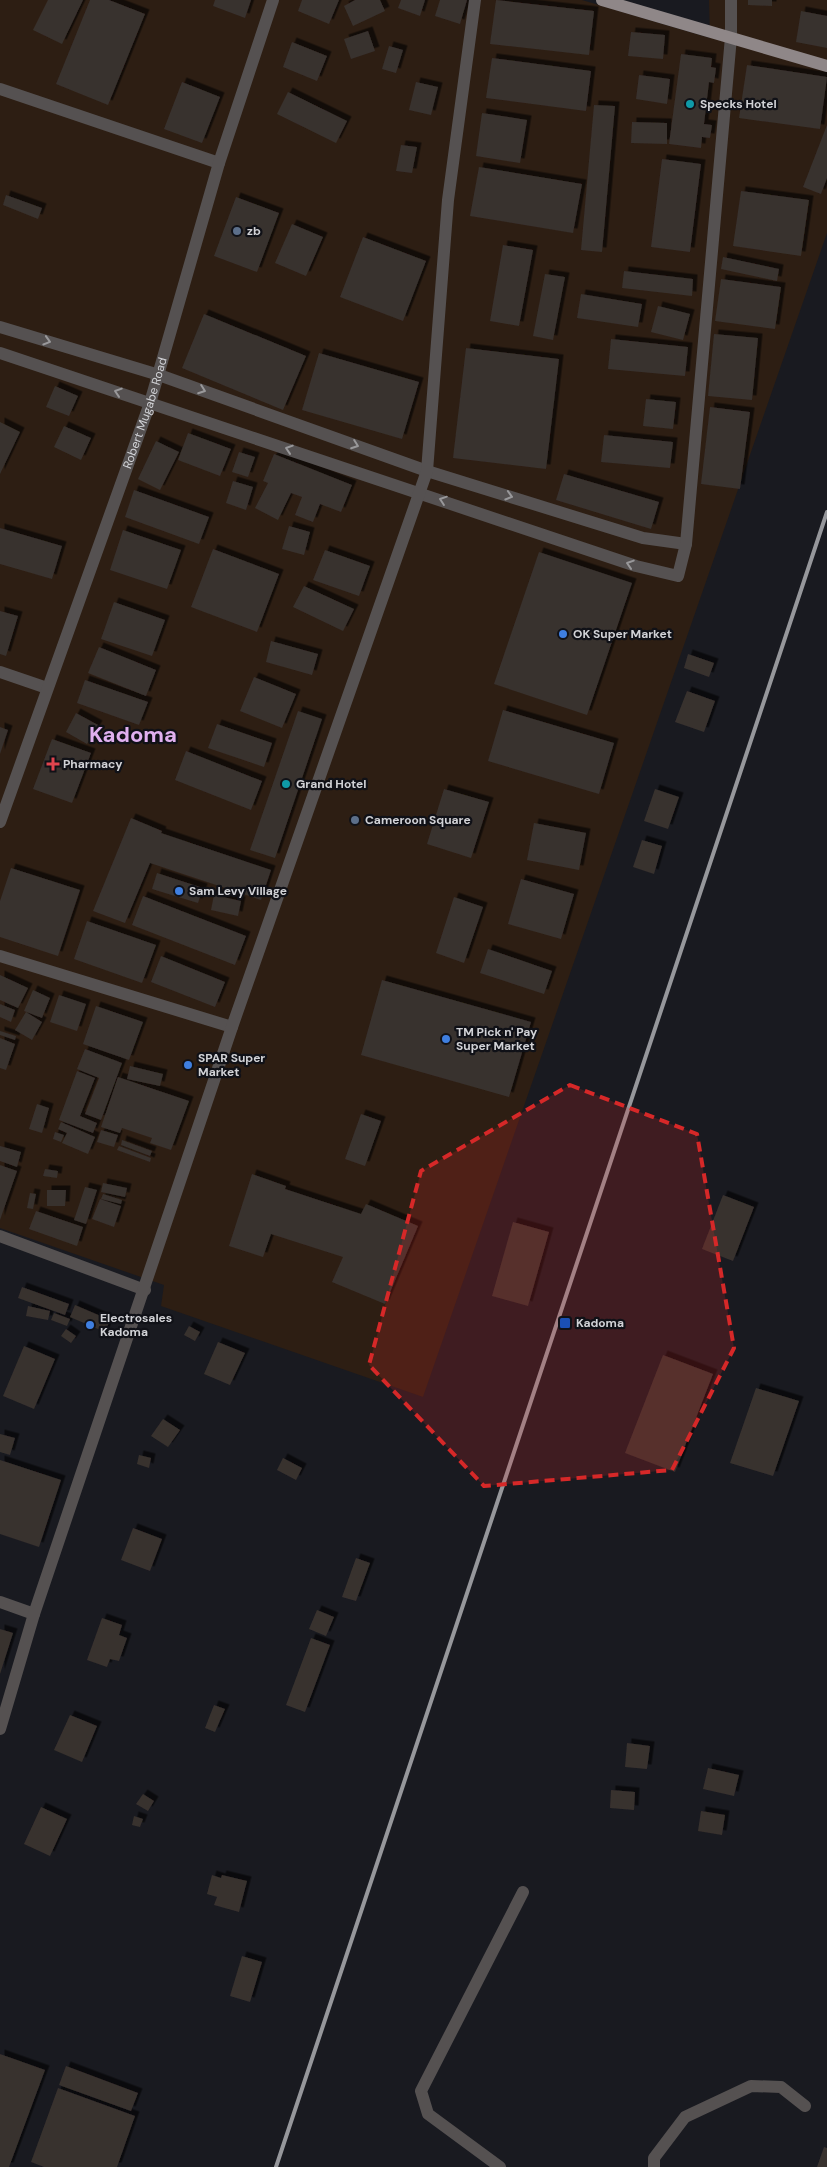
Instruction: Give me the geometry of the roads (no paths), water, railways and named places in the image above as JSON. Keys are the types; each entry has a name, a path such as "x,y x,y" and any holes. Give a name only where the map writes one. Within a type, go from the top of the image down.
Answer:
{"main road":[{"path":"602,0 827,66"}],"street":[{"name":"Robert Mugabe Road","path":"0,822 150,403 219,163 273,0"},
{"path":"0,1729 34,1614 232,1027 427,471 448,200 475,0"},
{"path":"0,353 420,492 636,566 678,576 686,544 731,37 731,0"},
{"path":"0,89 219,163"},
{"path":"0,327 159,375 427,471 644,538 686,544"},
{"path":"0,672 47,688"},
{"path":"0,956 232,1027"},
{"path":"0,1236 144,1290"},
{"path":"0,1602 34,1614"},
{"path":"500,2167 428,2114 421,2091 523,1892"},
{"path":"654,2167 654,2158 685,2117 751,2086 781,2088 805,2106"}],"railway":[{"path":"276,2167 827,512"}],"place":[{"name":"Specks Hotel","path":"690,104"},
{"name":"zb","path":"237,231"},
{"name":"OK Super Market","path":"563,634"},
{"name":"Pharmacy","path":"53,764"},
{"name":"Grand Hotel","path":"286,784"},
{"name":"Cameroon Square","path":"355,820"},
{"name":"Sam Levy Village","path":"179,891"},
{"name":"TM Pick n' Pay Super Market","path":"446,1039"},
{"name":"SPAR Super Market","path":"188,1065"},
{"name":"Kadoma","path":"565,1323"},
{"name":"Electrosales Kadoma","path":"90,1325"}],"district":[{"name":"Kadoma","path":"133,734"}]}
